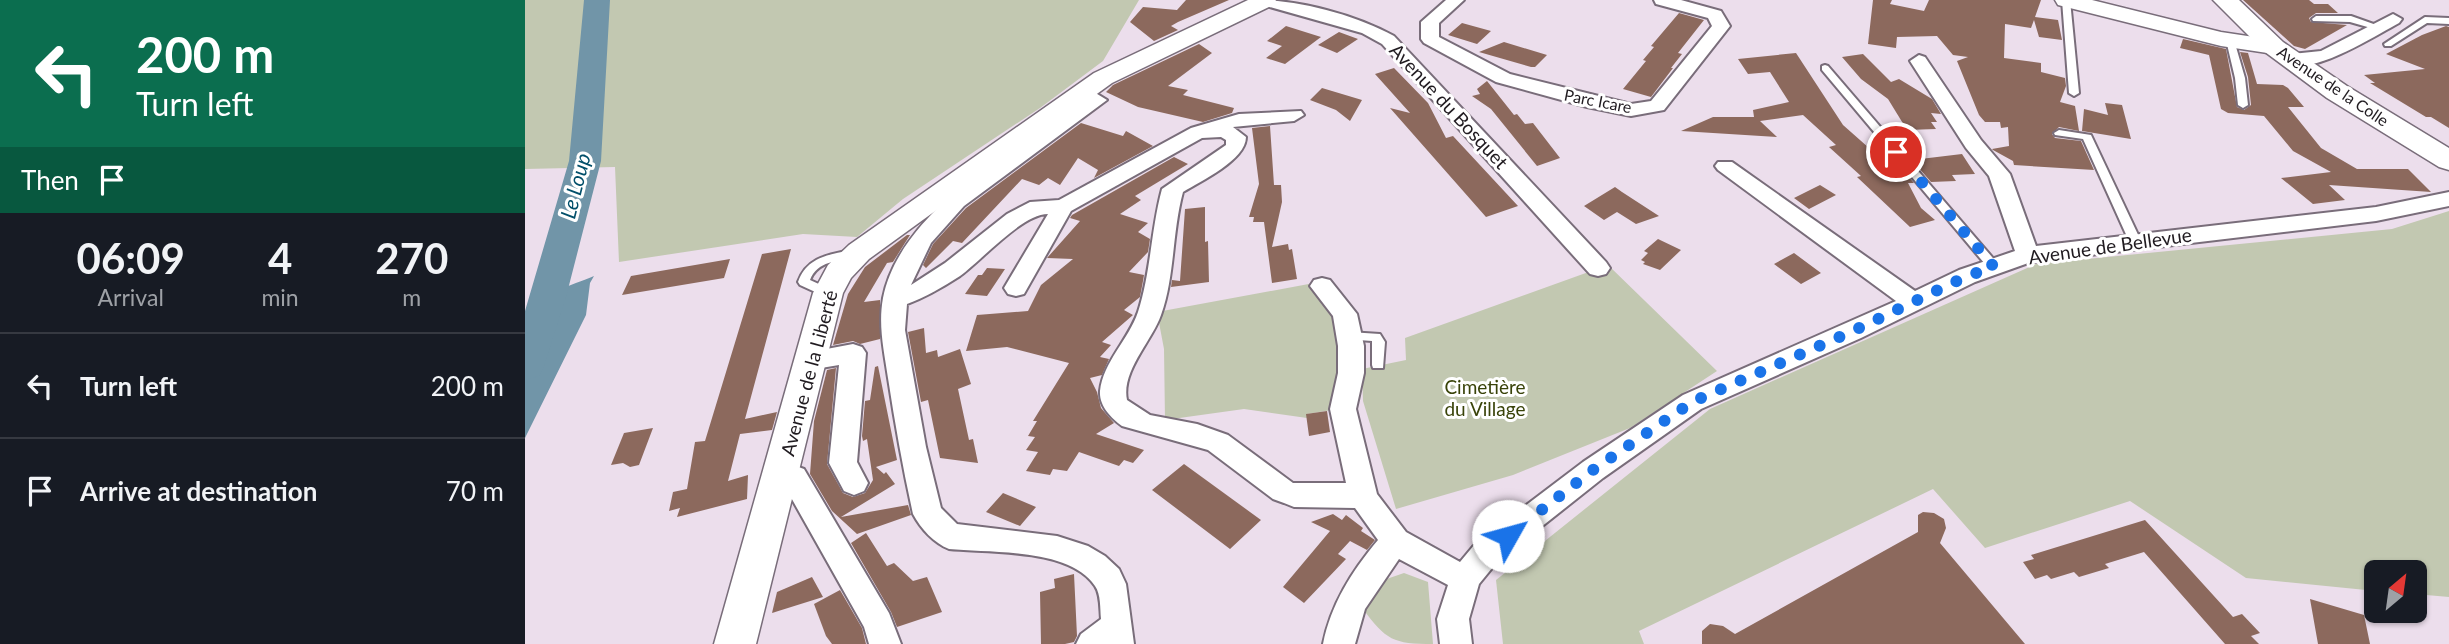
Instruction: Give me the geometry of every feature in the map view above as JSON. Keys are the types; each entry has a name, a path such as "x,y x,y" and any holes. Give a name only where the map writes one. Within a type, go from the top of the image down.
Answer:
{"main road":[{"name":"Avenue de la Colle","path":"2225,0 2283,54 2337,92 2449,160"}],"street":[{"name":"Avenue de la Liberté","path":"735,644 828,293 839,272 895,223 1082,93 1129,63 1265,0"},
{"name":"Avenue du Bosquet","path":"1265,0 1368,29 1388,40 1598,268"},
{"name":"Parc Icare","path":"1456,0 1430,22 1430,39 1503,78 1594,103 1631,110 1657,106 1721,26 1715,15 1662,0"},
{"path":"2066,0 2283,54 2325,56 2386,23"},
{"path":"1919,61 1973,144 1999,174 2028,255"},
{"path":"1082,93 1097,100 956,201 921,240 895,299 894,341 912,447 929,514 949,536 1061,549 1089,560 1110,581 1109,638"},
{"path":"1212,130 1217,125 1294,115"},
{"path":"1016,288 1063,207 1198,132 1225,131 1236,137 1236,145 1231,152 1173,189 1149,317 1116,380 1112,392 1116,405 1127,415 1143,423 1208,438 1223,445 1283,491 1294,495 1334,493 1364,498"},
{"path":"1725,166 1914,302"},
{"name":"Avenue de Bellevue","path":"1456,644 1453,619 1465,578 1486,553 1582,478 1692,402 1967,276 2028,255 2376,214 2449,199"},
{"path":"895,299 920,290 953,269 1015,219 1038,206 1063,207"},
{"path":"1322,286 1345,314 1351,373 1343,409 1364,498 1397,541 1429,562 1465,578"},
{"path":"809,361 853,353 846,435 858,477"},
{"path":"782,472 795,477 816,512 878,624 885,644"},
{"path":"1339,644 1342,623 1366,578 1397,541"}],"lane":[{"path":"2066,0 2074,93"},
{"path":"2316,19 2386,23 2449,21"},
{"path":"2388,44 2425,20"},
{"path":"2230,40 2240,78 2243,105"},
{"path":"1825,68 1994,267"},
{"path":"2059,132 2087,137 2135,241"},
{"path":"1349,336 1376,337 1379,342 1378,365"}],"green space":[{"path":"525,0 1139,0 1103,61 1040,108 903,199 857,237 803,234 619,262 615,167 525,169"},
{"path":"2449,211 2449,597 2427,595 2427,560 2364,560 2364,590 2246,578 2130,501 1985,548 1933,489 1639,631 1644,644 1503,644 1496,580 1710,409 2036,264 2392,229"},
{"name":"Cimetière du Village","path":"1608,265 1717,371 1630,428 1513,475 1396,509 1363,401 1362,369 1406,360 1405,338"},
{"path":"1314,283 1338,310 1347,374 1332,410 1307,414 1307,418 1244,409 1165,420 1164,349 1157,312"},
{"path":"1404,573 1428,582 1433,644 1408,643 1392,638 1378,628 1363,609 1375,583"}],"water":[{"name":"Le Loup","path":"594,276 590,283 586,315 525,438 525,316 546,296"}],"building":[{"path":"1186,0 1229,0 1178,22 1171,26 1178,30 1154,41 1130,22 1143,7 1177,10"},
{"path":"1873,0 1892,0 1890,4 1924,11 1929,0 2041,0 2035,17 2058,20 2062,40 2039,37 2034,20 2031,28 2005,24 2004,58 2041,63 2041,72 2065,78 2066,86 2060,102 2075,106 2079,131 2059,127 2052,134 2055,138 2081,141 2094,170 2014,165 2013,161 1993,150 2009,146 2008,127 2001,128 2000,122 1985,122 1979,115 1957,61 1968,57 1953,55 1937,36 1897,37 1896,48 1868,44"},
{"path":"2243,0 2309,0 2314,4 2328,4 2338,13 2316,13 2309,18 2311,22 2347,25 2305,49 2294,46"},
{"path":"1679,13 1704,20 1678,53 1682,54 1673,68 1651,97 1623,89 1646,61 1643,60 1654,47 1651,46"},
{"path":"1462,23 1491,31 1477,44 1448,35"},
{"path":"1286,26 1321,37 1285,64 1266,58 1282,46 1267,41"},
{"path":"2446,26 2449,27 2449,128 2370,83 2375,83 2364,75 2425,69 2386,54"},
{"path":"1339,32 1358,39 1337,53 1318,45"},
{"path":"2183,39 2226,49 2237,107 2244,110 2251,105 2248,77 2240,52 2248,53 2257,84 2283,85 2288,88 2304,107 2288,107 2321,148 2357,169 2408,169 2431,192 2329,185 2345,200 2313,204 2281,178 2331,172 2293,151 2264,116 2228,113 2221,109 2209,55 2180,48"},
{"path":"1504,42 1547,55 1535,67 1531,67 1479,52"},
{"path":"1199,44 1212,53 1168,86 1188,90 1183,95 1234,108 1232,113 1203,122 1138,107 1106,92 1113,85"},
{"path":"1796,53 1843,125 1886,163 1896,162 1914,183 1908,183 1921,208 1935,220 1910,227 1857,177 1861,176 1829,147 1836,145 1803,115 1760,121 1777,137 1681,131 1713,117 1754,117 1753,110 1789,102 1770,72 1748,74 1738,59"},
{"path":"1863,54 1891,82 1899,79 1932,99 1941,114 1931,113 1937,122 1931,122 1936,129 1907,130 1888,99 1861,79 1842,57"},
{"path":"1394,68 1428,103 1446,138 1453,136 1518,206 1486,217 1390,108 1410,113 1375,74"},
{"path":"1487,81 1514,115 1517,114 1525,124 1533,123 1560,158 1537,166 1491,109 1472,96 1480,94 1477,89"},
{"path":"1322,88 1362,100 1350,121 1336,110 1310,100"},
{"path":"2105,103 2122,105 2131,139 2082,131 2084,109 2108,115"},
{"path":"1081,123 1123,136 1126,131 1153,146 1094,178 1098,170 1078,158 1060,185 1048,178 1039,185 1022,179 962,243 953,241 926,268 923,265 933,244 966,208"},
{"path":"1270,126 1274,185 1281,185 1282,202 1272,247 1288,244 1289,250 1292,249 1297,279 1272,283 1264,222 1253,222 1254,217 1249,217 1259,184 1252,128"},
{"path":"1962,154 1975,174 1952,175 1956,181 1931,182 1912,160"},
{"path":"1174,157 1188,164 1135,196 1141,200 1120,214 1148,223 1138,232 1150,239 1148,252 1129,272 1144,275 1143,281 1140,297 1124,310 1133,315 1102,342 1111,345 1100,357 1109,359 1102,375 1090,378 1101,408 1114,423 1096,434 1144,450 1133,463 1124,460 1119,466 1079,452 1067,471 1053,469 1050,475 1026,471 1038,452 1026,450 1035,437 1028,436 1037,421 1033,421 1069,363 1007,347 966,351 977,315 1028,311 1041,285 1073,259 1047,258 1080,221 1070,218 1072,215"},
{"path":"1820,185 1836,195 1809,209 1794,198"},
{"path":"1615,187 1659,216 1636,224 1617,212 1604,220 1584,206"},
{"path":"1205,207 1209,282 1171,287 1172,280 1180,281 1185,209"},
{"path":"910,235 893,262 887,263 864,302 880,300 880,339 860,344 853,341 833,345 848,294 865,267"},
{"path":"1658,239 1681,250 1660,270 1643,264 1645,262 1641,260 1648,253 1644,251"},
{"path":"791,249 745,419 777,412 772,430 740,434 728,481 748,475 747,499 677,517 680,508 669,511 673,492 687,489 695,442 705,441 762,254"},
{"path":"1794,253 1821,273 1801,284 1774,264"},
{"path":"730,259 724,278 622,295 631,276"},
{"path":"987,268 1005,269 987,296 965,294 978,275 982,275"},
{"path":"924,328 926,353 937,350 938,357 960,349 971,384 958,389 969,440 973,439 978,463 940,458 928,400 921,402 908,332"},
{"path":"878,366 897,460 876,467 884,474 886,472 895,484 841,517 908,505 911,515 857,534 832,511 810,474 814,421 827,370 836,368 827,464 843,493 853,497 865,493 873,480 867,439 863,441 862,436 865,401 870,400 875,367"},
{"path":"1327,411 1330,432 1309,436 1306,414"},
{"path":"653,428 639,465 611,465 624,433"},
{"path":"1184,464 1261,520 1230,549 1152,490"},
{"path":"1003,493 1036,507 1020,526 986,512"},
{"path":"1923,512 1934,513 1944,519 1946,528 1940,543 2025,644 1702,644 1702,631 1710,624 1723,626 1735,634 1918,532 1918,515"},
{"path":"1333,514 1342,520 1346,515 1363,528 1361,531 1375,540 1367,550 1350,541 1338,554 1346,559 1304,603 1283,587 1330,531 1311,522"},
{"path":"2145,520 2233,617 2242,614 2260,633 2251,636 2259,644 2225,644 2144,552 2105,564 2109,568 2079,577 2074,572 2051,579 2047,575 2035,579 2023,562 2034,559 2031,555"},
{"path":"866,533 887,566 894,563 913,581 927,577 942,612 897,627 851,543"},
{"path":"1074,574 1077,636 1074,642 1065,644 1041,644 1040,592 1055,588 1054,579"},
{"path":"812,577 823,597 772,613 777,592"},
{"path":"840,590 862,628 866,644 832,644 826,636 814,604"},
{"path":"2310,599 2364,615 2370,644 2318,644"}],"waterway":[{"name":"Le Loup","path":"525,366 548,297 585,161 597,0"}],"route":[{"path":"1508,536 1593,470 1692,402 1851,332 1967,276 1994,267 1896,152"}]}
